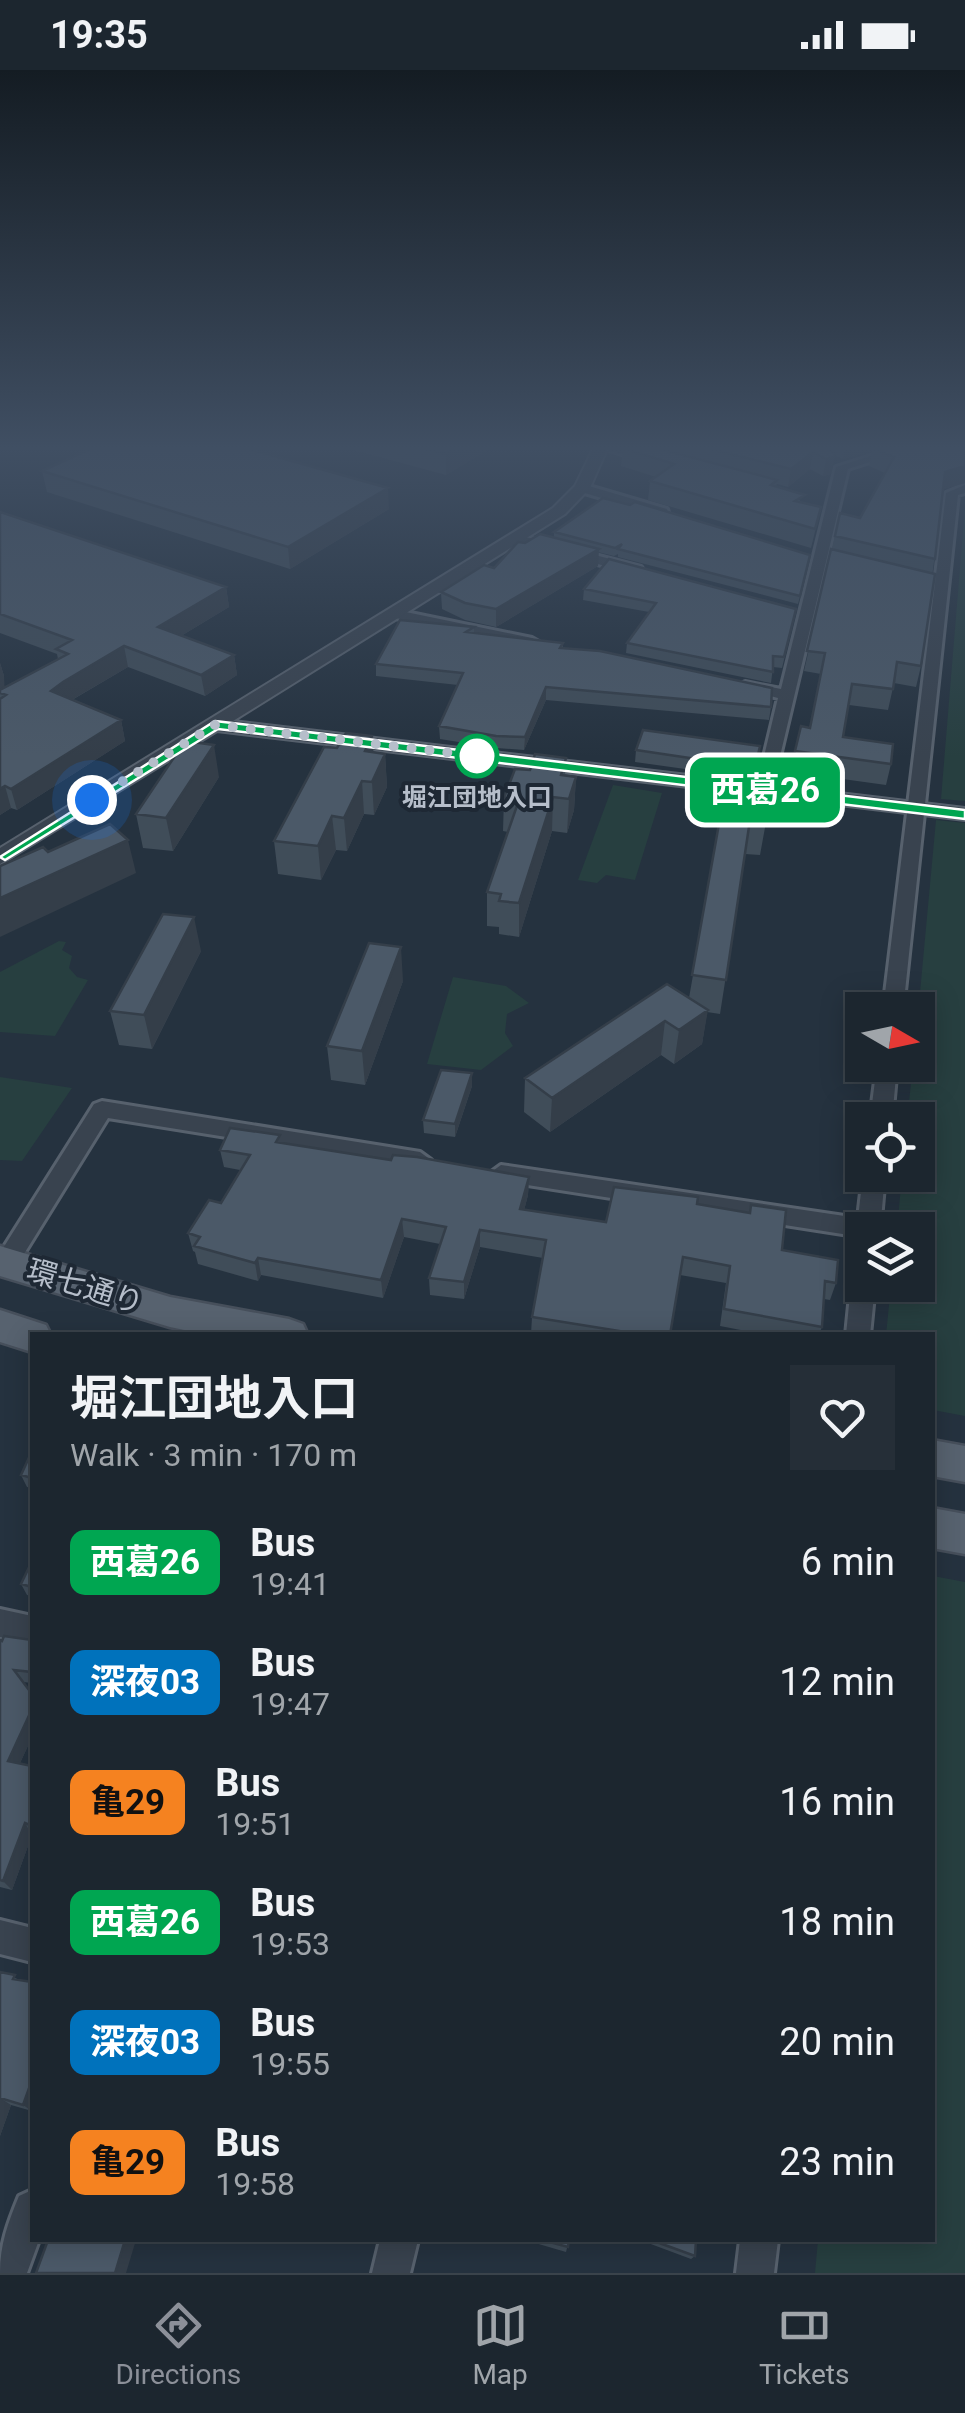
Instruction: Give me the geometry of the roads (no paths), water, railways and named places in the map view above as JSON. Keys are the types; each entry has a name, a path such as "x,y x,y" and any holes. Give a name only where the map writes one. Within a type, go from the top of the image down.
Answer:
{"main road":[{"name":"環七通り","path":"2,1266 170,1312 273,1332"},
{"name":"環七通り","path":"0,1326 30,1335"},
{"path":"935,1459 965,1464"},
{"path":"935,1529 965,1534"}],"street":[{"path":"0,857 497,552"},
{"path":"567,552 651,574"},
{"path":"764,790 822,552"},
{"path":"895,992 944,552"},
{"path":"802,554 837,563"},
{"path":"784,609 804,614"},
{"path":"396,614 552,646"},
{"path":"727,683 786,695"},
{"path":"215,725 965,814"},
{"path":"2,1266 102,1109 444,1164"},
{"path":"483,1170 845,1226"},
{"path":"858,1332 861,1302"},
{"path":"0,1623 30,1630"},
{"path":"0,1937 30,1944"},
{"path":"8,2273 30,2214"},
{"path":"391,2273 399,2242"},
{"path":"755,2273 759,2242"}],"place":[{"name":"堀江団地入口","path":"477,756"}]}
